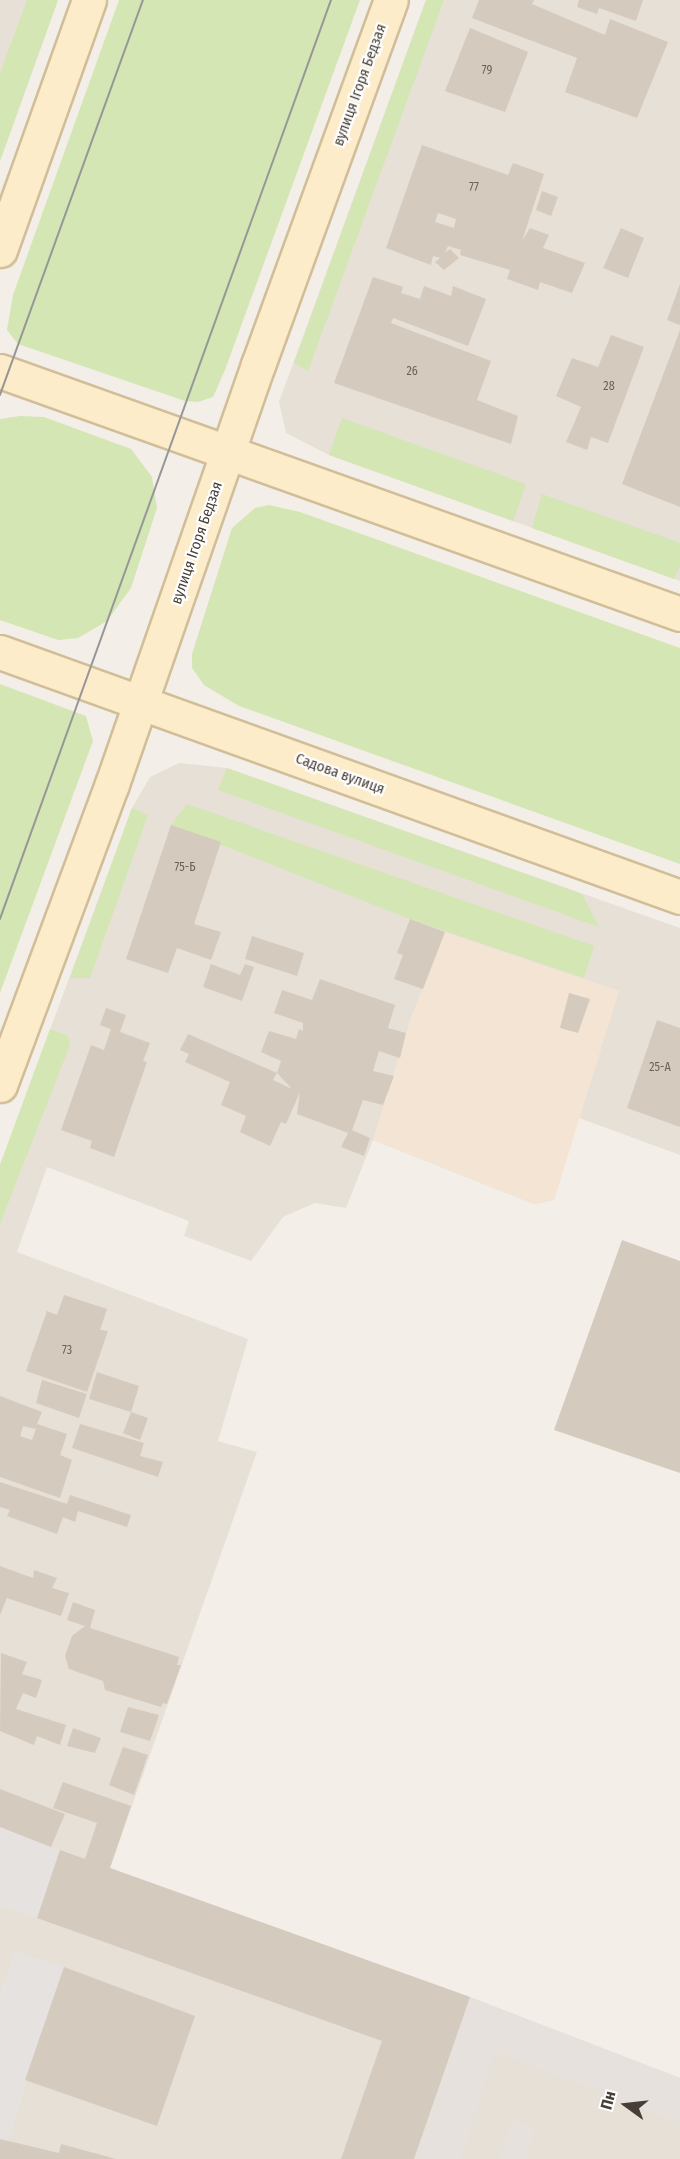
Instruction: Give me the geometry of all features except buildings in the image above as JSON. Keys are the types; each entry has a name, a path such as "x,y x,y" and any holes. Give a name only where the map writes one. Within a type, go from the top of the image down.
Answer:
{"main road":[{"path":"0,250 89,0"},
{"name":"вулиця Ігоря Бедзая","path":"0,1085 141,703 391,0"},
{"path":"0,371 680,614"},
{"name":"Садова вулиця","path":"0,652 680,897"}],"shaded area":[{"path":"0,0 58,0 0,161"},
{"path":"426,0 680,0 680,581 329,455 286,433 279,402"},
{"path":"179,763 227,768 680,928 680,1155 579,1118 554,1200 534,1204 373,1140 346,1208 315,1203 283,1217 251,1261 184,1236 189,1221 47,1167 17,1252 248,1339 218,1441 257,1452 110,1868 470,1997 680,2078 680,2159 0,2159 0,1165 132,808 150,777"},
{"path":"445,932 619,991 554,1200 534,1204 373,1140 410,1020"},
{"path":"0,1827 60,1850 37,1918 0,1906"},
{"path":"15,1951 64,1967 8,2141 0,2139 0,1994"},
{"path":"470,1997 680,2078 680,2123 495,2052 460,2159 414,2159"},
{"path":"512,2120 535,2127 525,2159 500,2159"}],"green space":[{"path":"27,0 58,0 0,161 0,73"},
{"path":"119,0 360,0 225,370 213,397 198,402 185,401 18,344 7,330 13,295"},
{"path":"426,0 444,0 308,371 294,363"},
{"path":"20,416 44,417 131,449 152,477 157,508 131,588 107,621 78,638 58,640 0,620 0,419"},
{"path":"342,418 526,484 513,521 329,455"},
{"path":"542,494 680,543 680,566 674,579 532,528"},
{"path":"269,505 300,512 680,648 680,864 239,706 204,685 192,668 192,654 232,528 255,508"},
{"path":"0,684 86,716 93,741 0,993"},
{"path":"227,768 582,894 599,927 218,790"},
{"path":"187,804 594,946 584,978 410,919 171,825"},
{"path":"132,808 148,815 90,978 70,978"},
{"path":"50,1029 67,1035 70,1045 0,1224 0,1165"}],"tram line":[{"path":"0,395 143,0"},
{"path":"0,919 331,0"}]}
